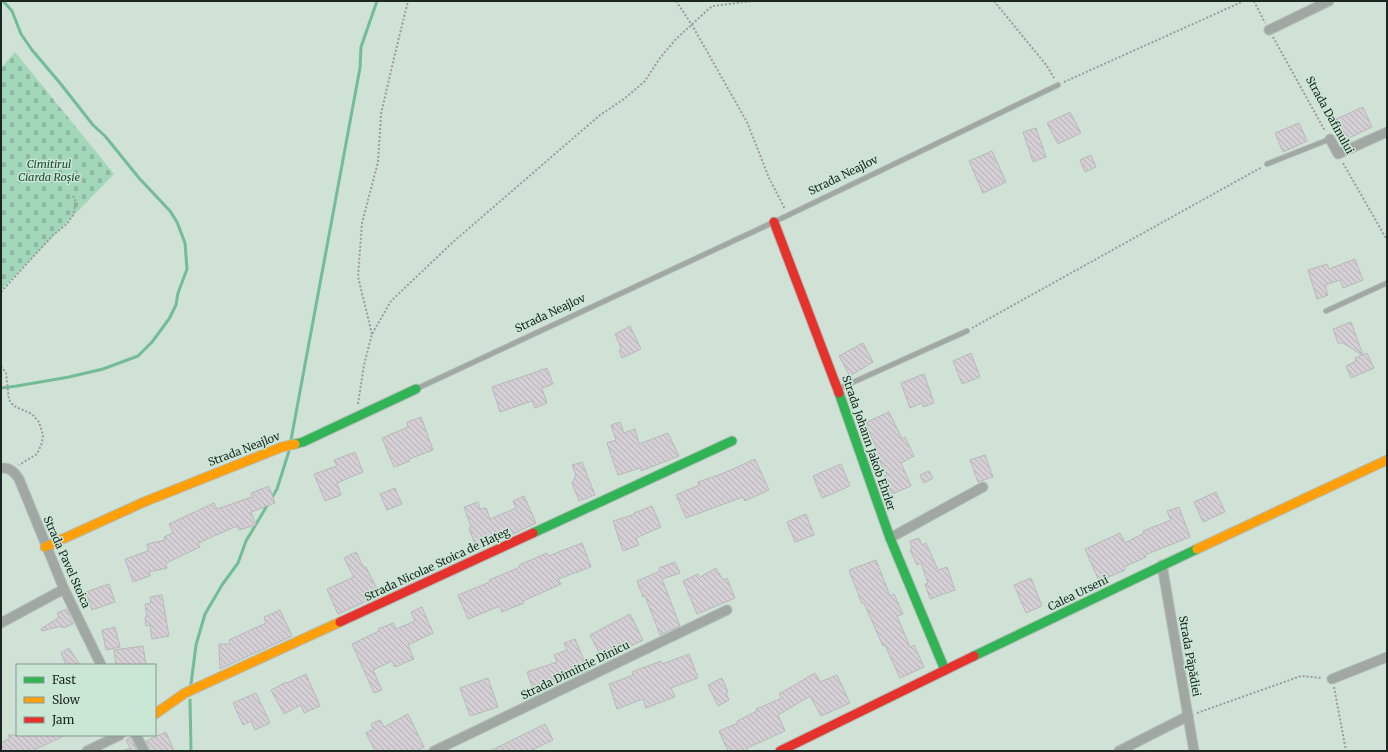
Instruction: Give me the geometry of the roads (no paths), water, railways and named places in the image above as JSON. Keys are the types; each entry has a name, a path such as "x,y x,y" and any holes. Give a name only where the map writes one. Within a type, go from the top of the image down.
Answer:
{"street":[{"path":"1269,30 1329,1"},
{"name":"Strada Dafinului","path":"1330,139 1338,154 1387,132"},
{"name":"Strada Johann Jakob Ehrler","path":"774,222 838,389 890,538 945,670"},
{"name":"Strada Neajlov","path":"45,547 144,502 282,446 303,442 416,389"},
{"name":"Strada Nicolae Stoica de Hațeg","path":"156,713 186,693 732,441"},
{"name":"Calea Urseni","path":"780,751 1162,565 1387,460"},
{"name":"Strada Pavel Stoica","path":"1,468 4,467 11,470 19,479 45,547 101,664"},
{"path":"890,538 983,487"},
{"name":"Strada Păpădiei","path":"1162,565 1194,751"},
{"path":"1,623 64,589"},
{"name":"Strada Dimitrie Dinicu","path":"434,751 727,610"},
{"path":"1332,679 1387,657"},
{"path":"1119,751 1188,716"},
{"path":"87,751 118,736"},
{"path":"136,736 144,751"}],"lane":[{"name":"Strada Neajlov","path":"416,389 774,222 1058,85"},
{"path":"1268,164 1330,139"},
{"path":"1326,312 1387,283"},
{"path":"838,389 968,331"}],"waterway":[{"path":"1,388 69,377 103,369 138,356 152,342 169,319 176,305 178,293 187,269 185,243 177,222 170,211 139,178 105,136 93,125 32,50 21,34 12,11 3,1"},
{"path":"291,440 360,68 361,47 377,1"},
{"path":"191,684 196,645 205,614 222,585 238,563 246,541 277,489 289,451"},
{"path":"190,700 191,751"}],"park label":[{"name":"Cimitirul Ciarda Roșie","path":"49,170"}]}
